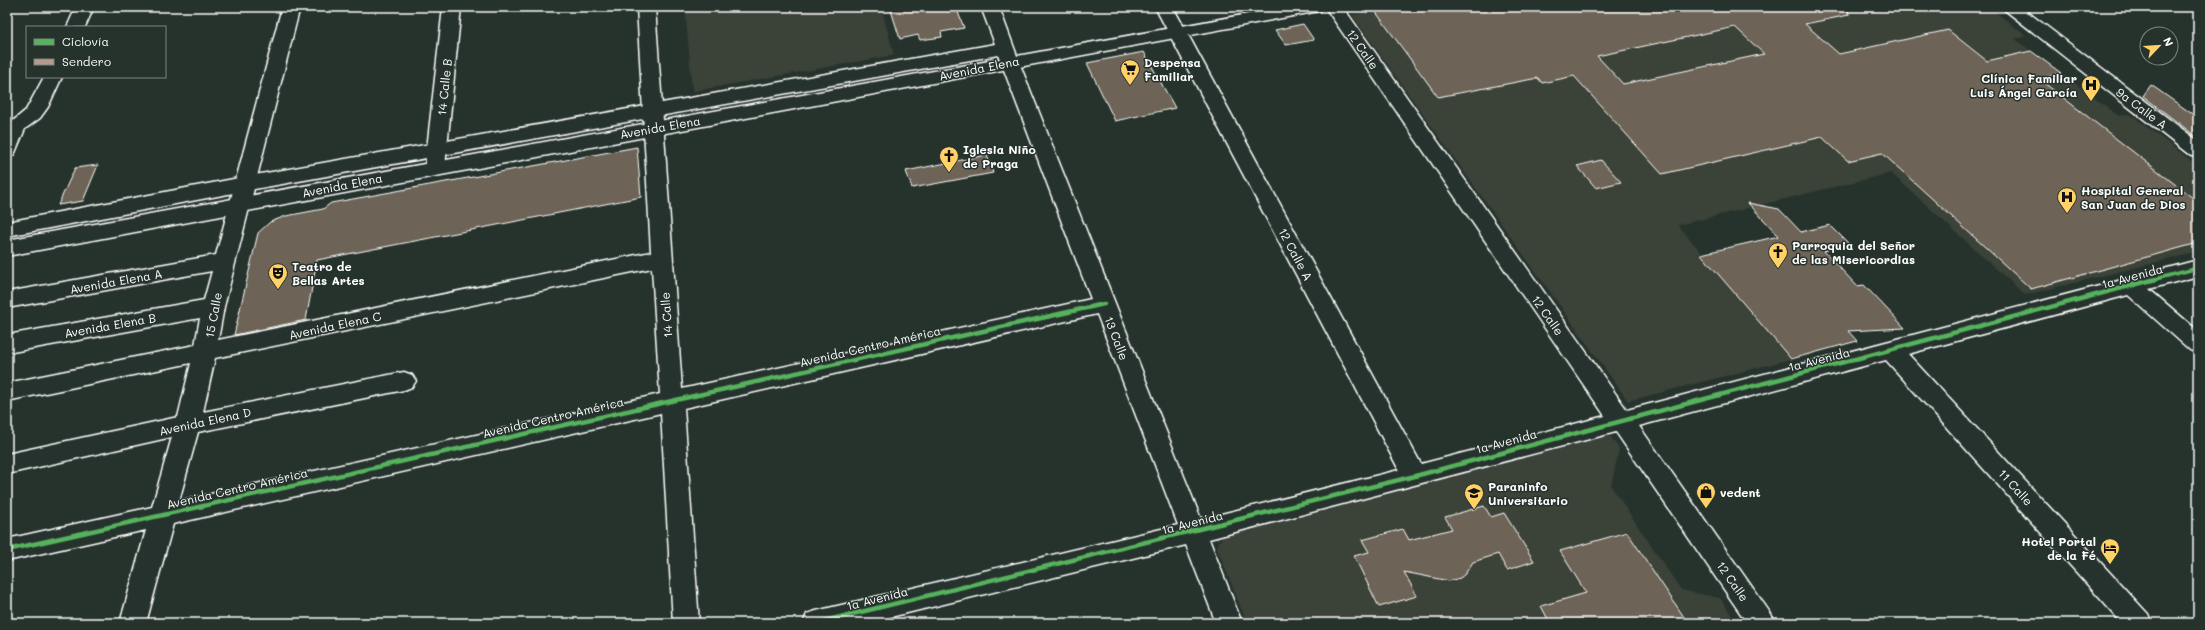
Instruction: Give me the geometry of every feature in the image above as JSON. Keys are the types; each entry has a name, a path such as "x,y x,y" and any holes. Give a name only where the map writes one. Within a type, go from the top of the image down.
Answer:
{"street":[{"name":"15 Calle","path":"133,623 188,424 206,352 213,307 291,7"},
{"name":"14 Calle B","path":"436,159 452,7"},
{"name":"14 Calle","path":"646,7 686,623"},
{"name":"13 Calle","path":"990,7 1229,623"},
{"name":"Avenida Elena","path":"7,248 242,195 1008,55 1233,7"},
{"name":"Avenida Elena","path":"1171,19 1314,7"},
{"name":"12 Calle","path":"1334,7 1762,623"},
{"name":"9a Calle A","path":"2010,7 2198,151"},
{"path":"77,26 90,8"},
{"name":"12 Calle A","path":"1171,19 1415,476"},
{"path":"7,150 17,126 33,114 41,103 53,78"},
{"path":"7,118 33,114"},
{"name":"Avenida Elena","path":"7,229 242,195"},
{"name":"Avenida Elena C","path":"7,392 662,258"},
{"name":"Avenida Elena A","path":"7,300 225,261"},
{"name":"1a Avenida","path":"816,623 1194,532 1415,476 1621,420 1892,351 2198,268"},
{"path":"2132,286 2198,344"},
{"name":"Avenida Centro América","path":"7,550 1104,304"},
{"name":"Avenida Elena B","path":"7,344 213,307"},
{"name":"11 Calle","path":"1892,351 2139,623"},
{"name":"Avenida Elena D","path":"7,464 188,424 404,381"}],"shaded area":[{"path":"685,7 881,7 894,55 694,91 692,87"},
{"name":"Hospital General San Juan de Dios","path":"1395,7 1989,7 2026,36 2015,39 2119,116 2130,114 2198,166 2198,252 2025,295 1891,173 1678,225 1791,359 1628,401 1352,15"},
{"name":"Paraninfo Universitario","path":"1607,436 1611,437 1619,449 1611,486 1681,590 1720,598 1737,623 1247,623 1217,548 1219,541 1225,535"}],"building":[{"path":"890,7 956,7 964,28 941,32 942,37 920,40 918,35 900,39"},
{"path":"1395,7 1848,7 1849,15 1805,24 1839,54 1948,30 1987,61 2031,51 2061,73 2039,79 2198,202 2198,243 2031,289 1882,153 1848,161 1822,137 1662,174 1574,76 1542,83 1538,78 1438,97 1375,11","holes":["1735,27 1764,54 1623,84 1597,56"]},
{"path":"1303,24 1314,40 1286,45 1275,30"},
{"name":"Despensa Familiar","path":"1144,52 1175,108 1115,121 1087,63"},
{"path":"2151,85 2198,118 2198,138 2143,96"},
{"path":"637,147 641,197 317,260 306,320 234,335 258,233 270,222 286,216 323,209 331,203"},
{"name":"Iglesia Niño de Praga","path":"987,155 993,173 912,188 906,171"},
{"path":"1601,160 1621,182 1596,188 1577,166"},
{"path":"98,165 83,201 58,205 75,168"},
{"name":"Parroquia del Señor de las Misericordias","path":"1748,203 1779,209 1801,232 1830,225 1849,244 1824,251 1857,286 1864,285 1905,328 1848,331 1857,341 1791,359 1701,254 1779,236"},
{"path":"1484,506 1491,517 1504,513 1534,561 1507,570 1498,554 1473,562 1465,574 1460,578 1449,581 1404,572 1417,596 1379,607 1354,556 1369,552 1362,540 1403,529 1409,540 1452,529 1445,517"},
{"path":"1627,532 1688,623 1550,623 1541,606 1586,593 1560,551"}],"cycle path":[{"path":"816,623 1193,532 1415,476 2198,268"},
{"path":"7,550 1104,304"}],"place":[{"name":"Despensa Familiar","path":"1130,86"},
{"name":"Clínica Familiar Luis Ángel García","path":"2091,102"},
{"name":"Iglesia Niño de Praga","path":"949,173"},
{"name":"Hospital General San Juan de Dios","path":"2067,214"},
{"name":"Parroquia del Señor de las Misericordias","path":"1778,269"},
{"name":"Teatro de Bellas Artes","path":"278,290"},
{"name":"vedent","path":"1706,509"},
{"name":"Paraninfo Universitario","path":"1474,510"},
{"name":"Hotel Portal de la Fé","path":"2110,565"}]}
